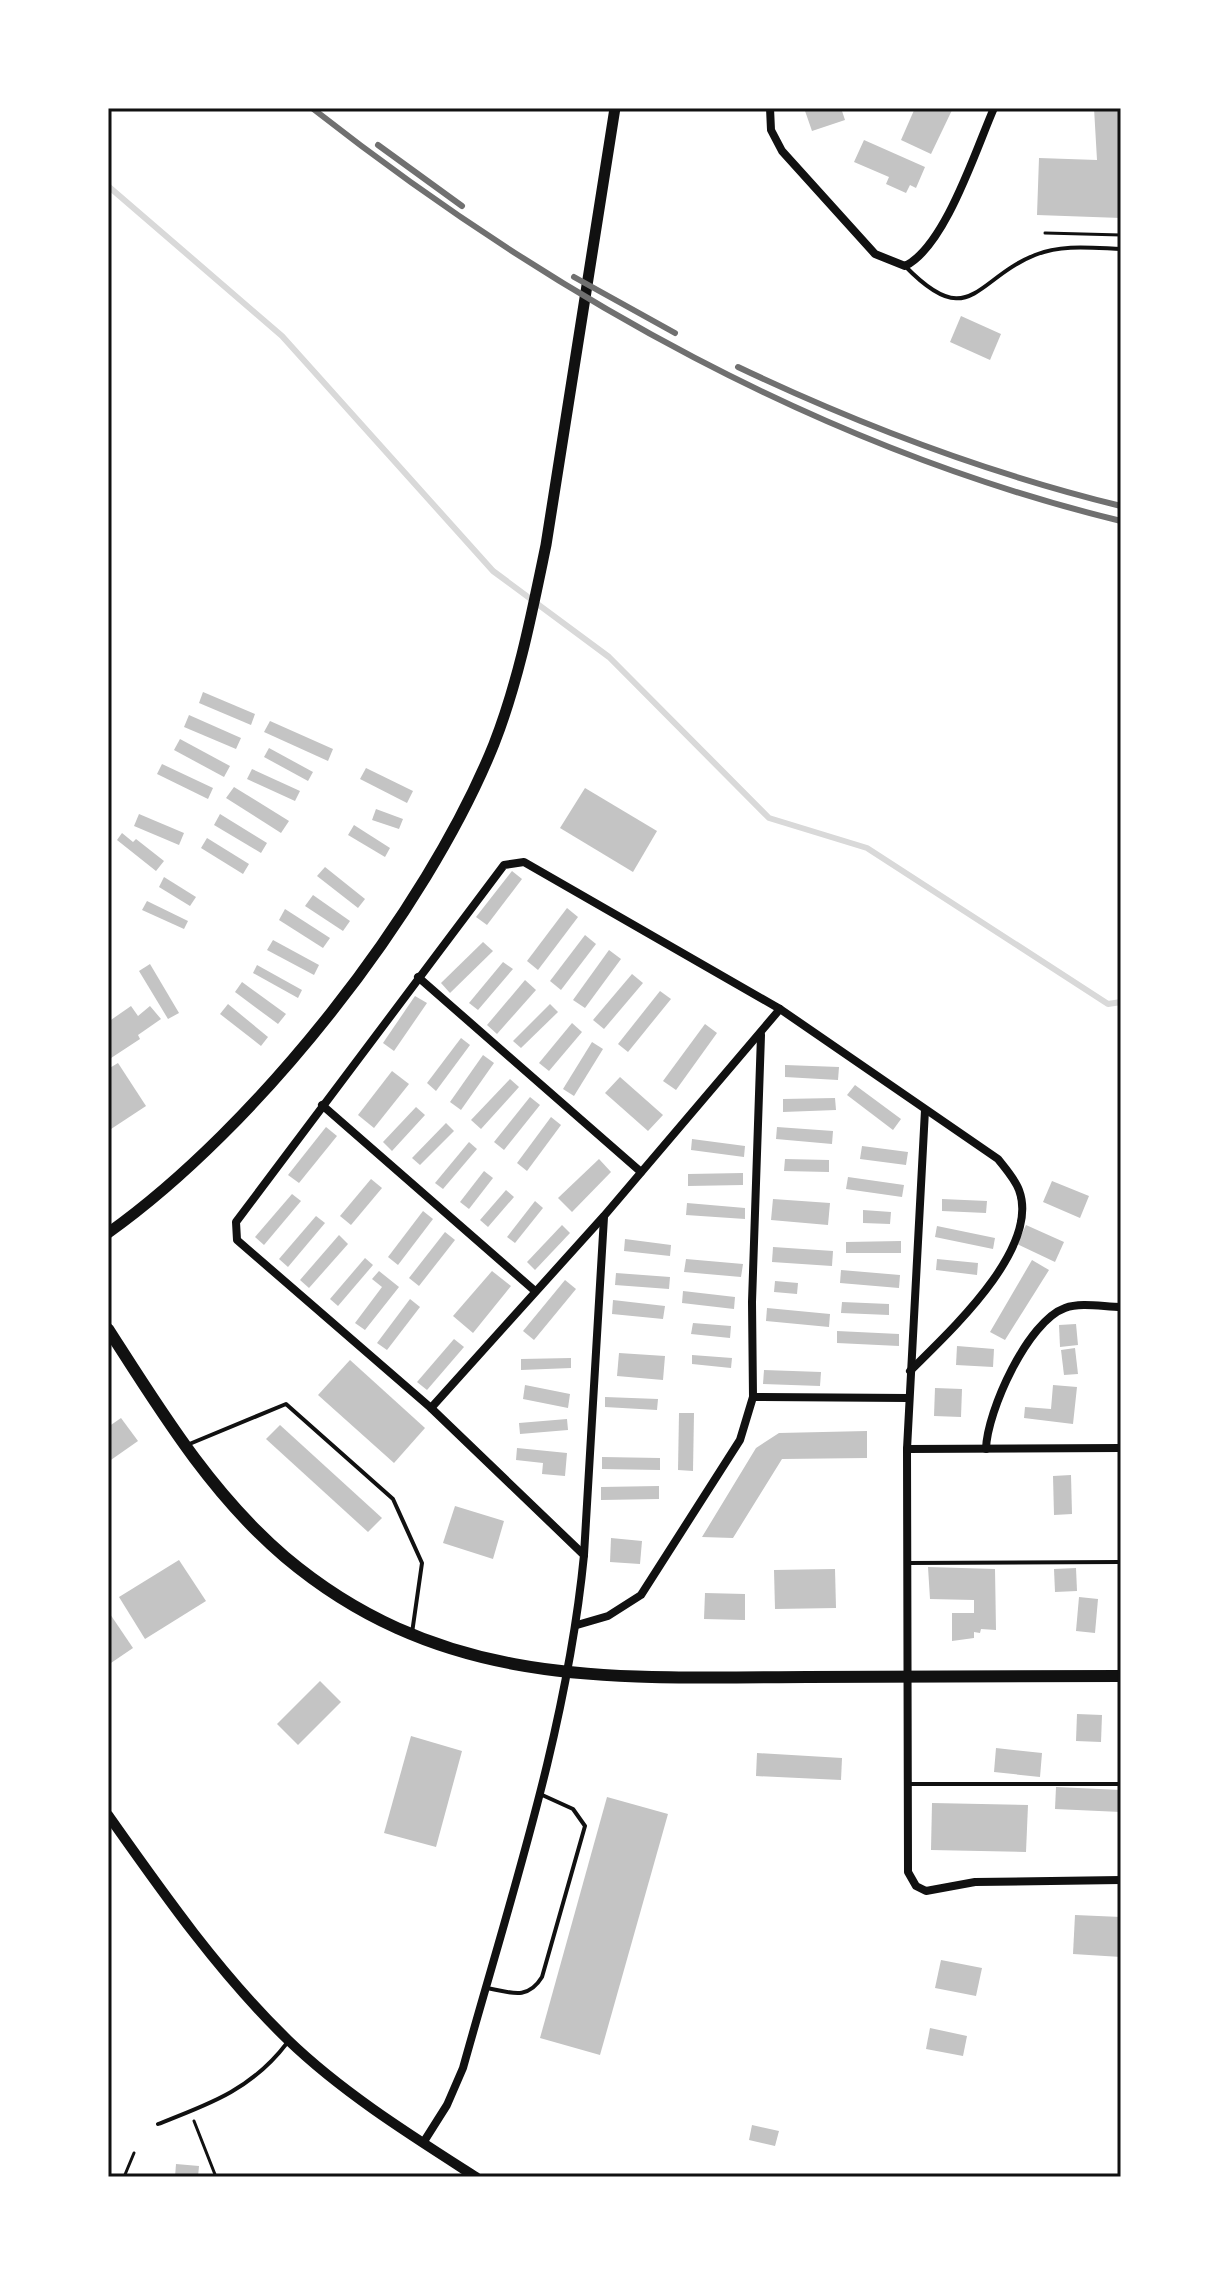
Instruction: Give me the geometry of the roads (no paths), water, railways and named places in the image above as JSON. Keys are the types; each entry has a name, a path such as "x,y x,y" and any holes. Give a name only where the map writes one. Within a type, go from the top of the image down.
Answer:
{"main road":[{"path":"108,1233 194,1162 293,1057 356,977 437,860 465,809 494,742 515,681 546,545 615,108"},
{"path":"108,1329 186,1446 244,1518 285,1557 330,1592 385,1625 412,1635 499,1662 612,1678 1121,1676"}],"street":[{"path":"770,108 771,130 782,151 875,254 905,266 919,259 945,219 994,108"},
{"path":"584,1555 431,1408 237,1240 236,1222 504,865 524,862 780,1009 998,1159 1019,1190 1022,1213 1013,1244 994,1279 910,1371"},
{"path":"418,977 641,1172"},
{"path":"431,1408 604,1216 780,1009"},
{"path":"577,1625 608,1616 641,1595 740,1440 753,1397 761,1035"},
{"path":"322,1105 535,1291"},
{"path":"925,1110 908,1398 908,1872 916,1886 926,1891 975,1882 1121,1880"},
{"path":"423,2143 447,2105 463,2068 540,1794 555,1732 564,1673 577,1625 604,1216"},
{"path":"986,1449 987,1429 1023,1350 1047,1317 1068,1306 1121,1307"},
{"path":"753,1397 908,1398"},
{"path":"907,1449 1121,1448"},
{"path":"108,1815 217,1962 289,2041 423,2143 476,2177"}],"lane":[{"path":"905,266 933,292 951,299 971,297 1037,254 1070,247 1121,249"},
{"path":"186,1446 286,1404 393,1499 422,1563 412,1635"},
{"path":"907,1563 1121,1562"},
{"path":"908,1784 1121,1784"},
{"path":"485,1988 524,1995 533,1992 542,1977 581,1841 585,1826 582,1818 573,1809 540,1794"},
{"path":"158,2124 231,2096 275,2058 289,2041"}],"waterway":[{"path":"108,186 282,336 493,571 609,657 769,818 867,848 1108,1004 1121,1002"}],"railway":[{"path":"312,108 497,241 594,302 694,358 797,408 903,452 1011,490 1121,521"},
{"path":"378,145 462,206"},
{"path":"574,277 675,333"},
{"path":"738,367 831,409 926,446 1023,479 1121,506"}]}
